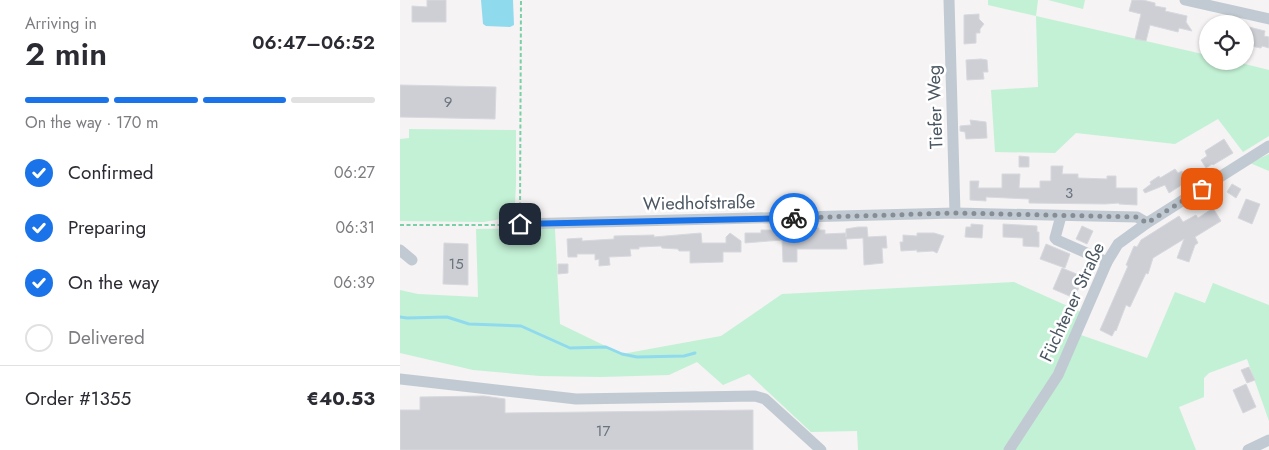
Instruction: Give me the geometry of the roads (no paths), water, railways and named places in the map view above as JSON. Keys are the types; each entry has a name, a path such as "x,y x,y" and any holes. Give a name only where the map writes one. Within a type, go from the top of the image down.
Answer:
{"street":[{"name":"Tiefer Weg","path":"949,0 955,213"},
{"path":"1185,0 1269,19"},
{"name":"Füchtener Straße","path":"1009,450 1058,375 1107,262 1118,244 1147,223 1269,146"},
{"name":"Wiedhofstraße","path":"520,224 955,213 1137,217 1147,223"},
{"path":"1061,216 1055,238 1057,240 1107,262"},
{"path":"400,250 412,260"},
{"path":"400,379 576,399 755,396 765,399 821,450"},
{"path":"1248,450 1269,440"}],"water":[{"path":"481,0 513,0 514,25 510,27 486,26 483,24"}],"waterway":[{"path":"400,317 447,317 469,324 521,326 570,348 606,347 622,354 637,357 684,356 695,353"}]}
